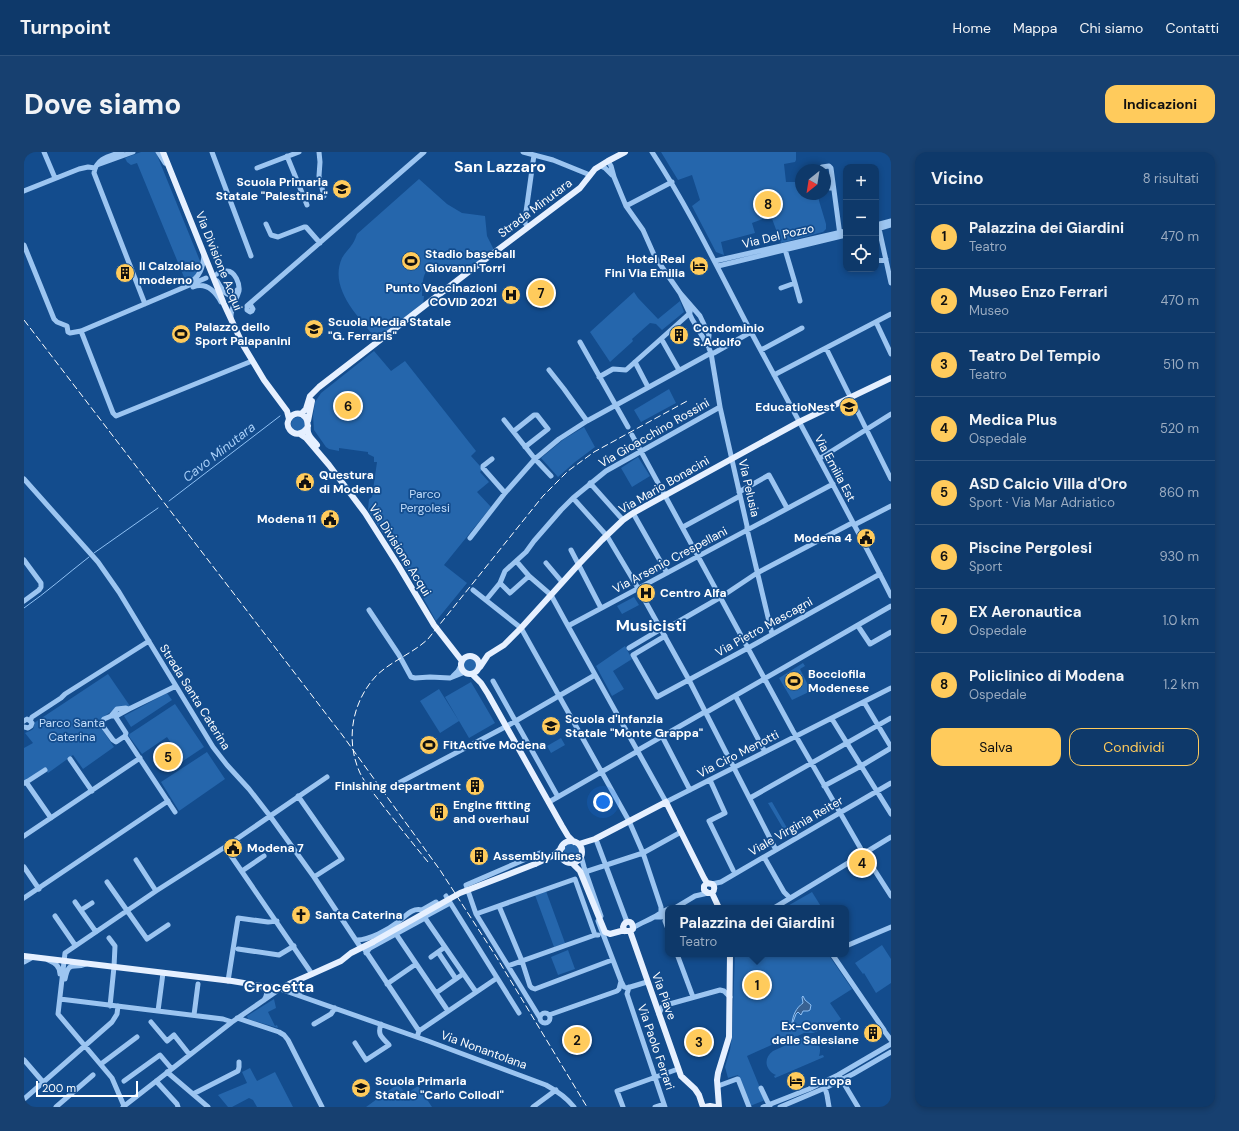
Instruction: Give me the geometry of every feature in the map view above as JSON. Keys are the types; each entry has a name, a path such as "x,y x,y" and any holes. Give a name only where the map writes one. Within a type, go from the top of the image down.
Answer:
{"main road":[{"name":"Strada Minutara","path":"299,414 306,409 310,396 318,387 580,188 590,175 601,166 625,152"},
{"name":"Via Divisione Acqui","path":"164,153 204,252 215,273 230,317 243,345 252,361 287,411 289,419"},
{"name":"Via Divisione Acqui","path":"261,374 288,407 299,414"},
{"name":"Via Mario Bonacini","path":"479,668 488,656 504,645 521,628 578,564 623,520 665,495 800,422 891,378"},
{"path":"308,424 304,416 299,414 292,415 289,419 288,425 290,430 294,433 300,434 304,432 308,424 313,397 318,387"},
{"name":"Via Divisione Acqui","path":"308,424 309,435 368,518 434,626 462,663"},
{"name":"Via Divisione Acqui","path":"300,434 306,438 329,465"},
{"name":"Via Divisione Acqui","path":"452,648 468,656"},
{"path":"481,683 479,661 477,658 468,656 462,663 463,670 472,674 481,683 507,726 562,826 568,836 576,843 582,854 576,861 571,862"},
{"name":"Via Mario Bonacini","path":"477,658 488,656"},
{"path":"472,674 477,672 479,668"},
{"path":"666,802 718,905"},
{"name":"Via Ciro Menotti","path":"582,854 586,846 666,802"},
{"path":"562,826 563,846 561,854 564,859"},
{"name":"Via Ciro Menotti","path":"576,843 596,841"},
{"path":"280,989 364,950 373,942 455,895 534,864 554,854 567,842 576,843"},
{"path":"534,864 555,859 564,859 571,862 580,871 605,932 610,934 628,926"},
{"name":"Via Piave","path":"628,926 678,1069 683,1079 696,1090 704,1107"},
{"name":"Via Nonantolana","path":"24,956 228,981 280,989"},
{"path":"719,1107 718,1073 729,1037 730,957"},
{"path":"704,1107 715,1107"}],"street":[{"path":"44,152 56,178"},
{"path":"122,152 102,159 96,167 94,176 145,304"},
{"path":"24,191 79,169 96,167 133,152"},
{"path":"158,152 173,174"},
{"path":"212,152 252,256"},
{"path":"257,168 299,152"},
{"path":"319,152 319,176 324,196"},
{"path":"250,304 424,152"},
{"path":"522,152 553,160 590,175"},
{"name":"Via Emilia Est","path":"652,152 672,182 891,596"},
{"path":"528,227 524,219 534,155"},
{"path":"287,156 307,205"},
{"name":"Via Pelusia","path":"608,161 626,206 643,230 655,257 692,312 711,353 720,408 731,459 772,634"},
{"name":"Via Pelusia","path":"601,166 614,177"},
{"path":"831,168 838,234"},
{"path":"626,206 672,182"},
{"path":"831,194 838,234"},
{"path":"879,225 891,221"},
{"path":"266,224 271,235 278,237 306,227 320,242"},
{"path":"879,226 891,226"},
{"name":"Via Del Pozzo","path":"716,264 843,232"},
{"name":"Via Del Pozzo","path":"838,234 843,235"},
{"path":"879,242 886,259 891,283"},
{"path":"24,245 55,321 67,326 69,333 81,331 145,304 196,285 206,286 214,292 230,317"},
{"path":"784,247 800,301"},
{"path":"169,295 176,288 191,281 198,275 203,265 204,252"},
{"path":"879,260 886,259"},
{"path":"230,317 239,290 236,280 234,275 229,272 223,271 215,273 224,292 229,295 234,294 237,290 236,280"},
{"path":"169,295 206,278"},
{"path":"781,288 795,283"},
{"path":"599,377 614,369 626,370 662,340 692,312"},
{"name":"Via Pelusia","path":"692,312 700,316 709,335 708,346"},
{"path":"774,375 891,314"},
{"path":"876,322 891,354"},
{"path":"761,350 802,328"},
{"path":"81,331 113,413 117,416 252,361"},
{"path":"470,538 504,493 535,459 559,439 587,421 648,387 751,332"},
{"path":"662,340 679,370"},
{"path":"580,342 628,427"},
{"path":"826,348 891,480"},
{"path":"635,362 648,387"},
{"path":"549,370 587,421"},
{"name":"Via Gioacchino Rossini","path":"486,600 500,583 505,571 517,562 573,498 590,483 606,471 720,408"},
{"path":"819,459 891,414"},
{"path":"514,431 534,415 537,415 548,429 525,448"},
{"path":"504,420 514,431 525,448 551,476"},
{"path":"632,435 811,763 864,854 891,896"},
{"path":"492,459 483,466 483,468 504,493"},
{"path":"683,527 740,494 769,475 787,508"},
{"name":"Strada Santa Caterina","path":"24,479 98,562 119,592 213,747 270,816 314,877 419,1031"},
{"path":"590,483 623,520"},
{"name":"Via Arsenio Crespellani","path":"568,626 833,484"},
{"path":"573,498 607,536 638,588 689,680 776,850"},
{"path":"629,648 663,632 757,573 891,506"},
{"path":"633,513 667,573"},
{"path":"571,550 601,608"},
{"path":"517,562 529,576 551,595 666,802"},
{"path":"24,601 41,587 41,583 25,563"},
{"path":"546,563 562,582"},
{"name":"Via Pietro Mascagni","path":"663,632 633,655 657,697 880,574"},
{"path":"500,583 510,593 529,576"},
{"path":"473,590 521,628 629,821 643,853 664,916 610,931 606,929 584,867 582,854"},
{"path":"549,802 638,751 641,752 663,738 705,716 705,713 765,680 891,606"},
{"path":"369,610 399,655 411,677 454,678 465,672"},
{"path":"858,626 870,644 891,632"},
{"path":"24,721 30,720 32,717 61,698 66,697 149,641"},
{"path":"448,678 458,671 462,663"},
{"path":"393,786 507,726 595,675"},
{"path":"493,681 558,797"},
{"path":"125,736 116,742 113,740 102,725 104,719 113,716 116,709 129,708 176,686"},
{"name":"Via Ciro Menotti","path":"666,802 891,688"},
{"path":"736,696 765,752"},
{"path":"824,786 861,766 891,747 864,702"},
{"path":"113,716 126,733 125,736 175,812"},
{"path":"832,718 891,814"},
{"path":"750,798 891,718"},
{"path":"24,727 30,728 32,725 30,720"},
{"path":"663,738 690,790"},
{"path":"24,836 140,758"},
{"path":"70,759 92,791"},
{"path":"45,770 25,783 51,818"},
{"path":"280,989 237,1018 189,1054 123,1107 112,1078 59,1017 58,1010 65,953 156,891 225,847 327,777"},
{"path":"710,780 725,813 710,821 733,870"},
{"name":"Viale Virginia Reiter","path":"709,888 891,783"},
{"path":"298,796 342,859 314,877"},
{"path":"24,898 168,801"},
{"path":"588,871 643,853 681,832"},
{"path":"779,905 891,837"},
{"name":"Via Piave","path":"596,841 628,926"},
{"path":"225,847 312,974"},
{"path":"540,854 466,885 476,914 536,1010 544,1016 617,991 621,981"},
{"path":"242,871 264,856"},
{"path":"764,857 786,894 790,898"},
{"path":"136,860 156,891"},
{"path":"24,867 39,889"},
{"path":"476,914 575,879 595,935"},
{"path":"106,882 147,939 168,926"},
{"path":"586,887 602,935 621,981 627,987 647,982"},
{"path":"680,905 709,888"},
{"path":"446,896 519,1013"},
{"path":"75,902 96,932"},
{"path":"357,940 369,938 377,934 397,923 414,909 422,910 436,902 440,908"},
{"path":"81,910 92,903"},
{"path":"364,950 396,934 450,903"},
{"path":"499,906 532,988 535,989 612,960"},
{"path":"422,910 476,992"},
{"path":"55,916 75,945"},
{"path":"228,981 238,918 277,922"},
{"path":"849,945 891,927"},
{"path":"396,934 448,1011"},
{"path":"508,966 595,935 602,935"},
{"path":"109,938 116,946 110,1006"},
{"path":"238,949 279,955 294,946"},
{"path":"431,957 445,947"},
{"path":"438,952 456,979"},
{"path":"24,962 33,957"},
{"path":"678,957 693,997"},
{"path":"834,957 891,1040"},
{"path":"44,958 55,963 59,967 62,983"},
{"path":"62,983 69,968 74,965 82,966 86,964"},
{"path":"387,984 416,964"},
{"path":"158,1011 164,973"},
{"path":"436,993 463,974"},
{"path":"302,997 295,990 295,987 303,977"},
{"path":"417,1037 419,1031 497,978"},
{"path":"194,1015 198,984"},
{"path":"259,985 267,992 267,996 264,1001"},
{"name":"Via Paolo Ferrari","path":"627,987 627,994 665,1106"},
{"name":"Via Nonantolana","path":"280,989 531,1079 556,1090 574,1107"},
{"path":"659,1014 662,1007 722,989 730,997"},
{"name":"Via Paolo Ferrari","path":"617,991 627,994"},
{"path":"60,1000 194,1015 223,1019 232,1022"},
{"path":"24,1099 112,1022 117,1014 118,1006"},
{"path":"314,1024 331,1014 335,1008"},
{"path":"237,1018 284,1035 288,1040 322,1107"},
{"path":"151,1022 167,1040 174,1035 189,1054"},
{"path":"355,1043 366,1060 389,1045 379,1034 381,1024"},
{"path":"101,1064 137,1037"},
{"path":"763,1107 769,1106 809,1089 838,1075 891,1044"},
{"path":"780,1107 825,1088 891,1052"},
{"path":"124,1081 160,1055 169,1070 208,1107"},
{"path":"24,1060 43,1082"},
{"path":"193,1094 238,1070 239,1062"},
{"path":"623,1107 617,1091 678,1069"},
{"path":"56,1107 93,1075"},
{"path":"838,1075 858,1107"},
{"path":"718,1086 738,1079 749,1107"},
{"path":"156,1080 178,1107"},
{"path":"762,1088 769,1106"},
{"path":"825,1088 829,1107"},
{"path":"533,1107 556,1090"},
{"path":"655,1107 665,1106"}],"green space":[{"path":"141,152 155,152 157,155 200,261 200,268 197,274 186,282 137,163 131,165 125,158"},
{"path":"661,152 796,152 795,162 784,164 786,182 795,182 795,200 819,200 826,224 826,229 823,232 781,243 771,216 752,223 755,233 721,242 724,255 716,252 692,206 700,200 692,175 678,180"},
{"name":"Stadio baseball Giovanni Torri","path":"419,179 447,204 462,213 485,216 487,236 494,250 467,271 457,269 455,267 432,264 433,267 426,271 423,279 423,305 377,340 355,313 342,292 339,281 339,270 342,258 354,242 357,234"},
{"path":"634,292 658,319 680,301 684,312 662,330 656,324 650,323 610,362 590,332"},
{"name":"Parco Pergolesi","path":"374,351 391,371 405,361 476,451 471,456 480,466 482,470 480,472 489,482 477,492 491,507 444,565 467,583 436,621 388,540 368,510 369,499 372,497 377,462 374,462 374,457 368,454 368,452 339,448 339,451 329,449 314,430 313,416 315,402 321,393"},
{"path":"669,389 676,403 641,422 634,410"},
{"path":"295,417 301,417 305,421 305,427 301,431 295,431 291,427 291,421"},
{"path":"584,427 595,447 558,477 541,458 564,439"},
{"path":"638,457 650,476 632,487 621,468"},
{"path":"634,597 639,605 622,614 617,606"},
{"path":"625,646 632,659 613,671 624,689 612,696 596,666"},
{"path":"470,657 477,662 478,665 473,672 470,673 463,668 462,665 467,658"},
{"name":"Bocciofila Modenese","path":"803,663 805,666 800,669 811,691 792,700 779,678"},
{"name":"Parco Santa Caterina","path":"108,674 130,706 117,707 97,722 114,747 83,769 73,755 48,773 44,768 24,782 24,748 33,743 25,733 33,729 34,723"},
{"path":"471,682 495,723 469,738 445,697"},
{"path":"439,689 459,721 440,733 420,701"},
{"path":"167,693 172,700 131,727 124,716"},
{"path":"175,704 204,747 183,761 167,737 142,754 128,735"},
{"path":"561,738 565,745 551,753 547,746"},
{"path":"207,752 225,779 179,811 161,782"},
{"path":"772,802 787,828 784,830 768,803"},
{"path":"572,843 579,848 580,851 575,858 572,859 565,854 564,851 569,844"},
{"path":"546,891 565,943 554,947 535,895"},
{"path":"812,892 820,905 789,905"},
{"path":"882,945 891,959 891,983 876,993 864,973 863,974 855,963"},
{"path":"568,950 575,969 558,975 551,957"},
{"path":"735,957 830,957 852,989 830,1003 841,1019 833,1025 813,1033 804,1033 779,1045 778,1042 747,1056 765,1100 750,1106 738,1075 728,1078 725,1067 732,1037"},
{"path":"274,999 276,1008 268,1012 275,1026 277,1025 278,1028 248,1019 247,1016"},
{"path":"804,1037 812,1038 817,1042 820,1048 819,1056 823,1055 824,1057 775,1078 774,1076 776,1075 769,1070 767,1064 770,1054 773,1051"},
{"path":"250,1068 257,1081 275,1072 293,1107 257,1107 253,1100 249,1098 232,1107 228,1107 218,1095 247,1083 242,1072"},
{"path":"398,1084 406,1094 418,1086 432,1107 366,1107"}],"shaded area":[{"path":"803,996 811,1005 810,1010 803,1011 801,1015 798,1012 792,1023 795,1012 803,1003"}],"waterway":[{"name":"Cavo Minutara","path":"169,501 280,416"},
{"name":"Cavo Minutara","path":"94,553 158,508"},
{"name":"Cavo Minutara","path":"24,608 89,557"}],"railway":[{"path":"24,320 343,736 440,870 497,958 587,1107"},
{"path":"428,862 371,790 360,773 355,760 352,735 356,709 361,697 376,676 428,639 543,496 568,471 594,452 689,400"}],"place":[{"name":"Scuola Primaria Statale \"Palestrina\"","path":"342,189"},
{"name":"Policlinico di Modena","path":"768,204"},
{"name":"Stadio baseball Giovanni Torri","path":"411,261"},
{"name":"Hotel Real Fini Via Emilia","path":"699,266"},
{"name":"Il Calzolaio moderno","path":"125,273"},
{"name":"EX Aeronautica","path":"541,293"},
{"name":"Punto Vaccinazioni COVID 2021","path":"511,295"},
{"name":"Scuola Media Statale \"G. Ferraris\"","path":"314,329"},
{"name":"Palazzo dello Sport Palapanini","path":"181,334"},
{"name":"Condominio S.Adolfo","path":"679,335"},
{"name":"Piscine Pergolesi","path":"348,406"},
{"name":"EducatioNest","path":"849,407"},
{"name":"Questura di Modena","path":"305,482"},
{"name":"Modena 11","path":"330,519"},
{"name":"Modena 4","path":"866,538"},
{"name":"Centro Alfa","path":"646,593"},
{"name":"Bocciofila Modenese","path":"794,681"},
{"name":"Scuola d'Infanzia Statale \"Monte Grappa\"","path":"551,726"},
{"name":"FitActive Modena","path":"429,745"},
{"name":"ASD Calcio Villa d'Oro","path":"168,757"},
{"name":"Finishing department","path":"475,786"},
{"name":"Engine fitting and overhaul","path":"439,812"},
{"name":"Modena 7","path":"233,848"},
{"name":"Assembly lines","path":"479,856"},
{"name":"Medica Plus","path":"862,863"},
{"name":"Santa Caterina","path":"301,915"},
{"name":"Palazzina dei Giardini","path":"757,985"},
{"name":"Ex-Convento delle Salesiane","path":"873,1033"},
{"name":"Museo Enzo Ferrari","path":"577,1040"},
{"name":"Teatro Del Tempio","path":"699,1042"},
{"name":"Europa","path":"796,1081"},
{"name":"Scuola Primaria Statale \"Carlo Collodi\"","path":"361,1088"}],"district":[{"name":"San Lazzaro","path":"500,166"},
{"name":"Musicisti","path":"651,625"},
{"name":"Crocetta","path":"279,986"}]}
